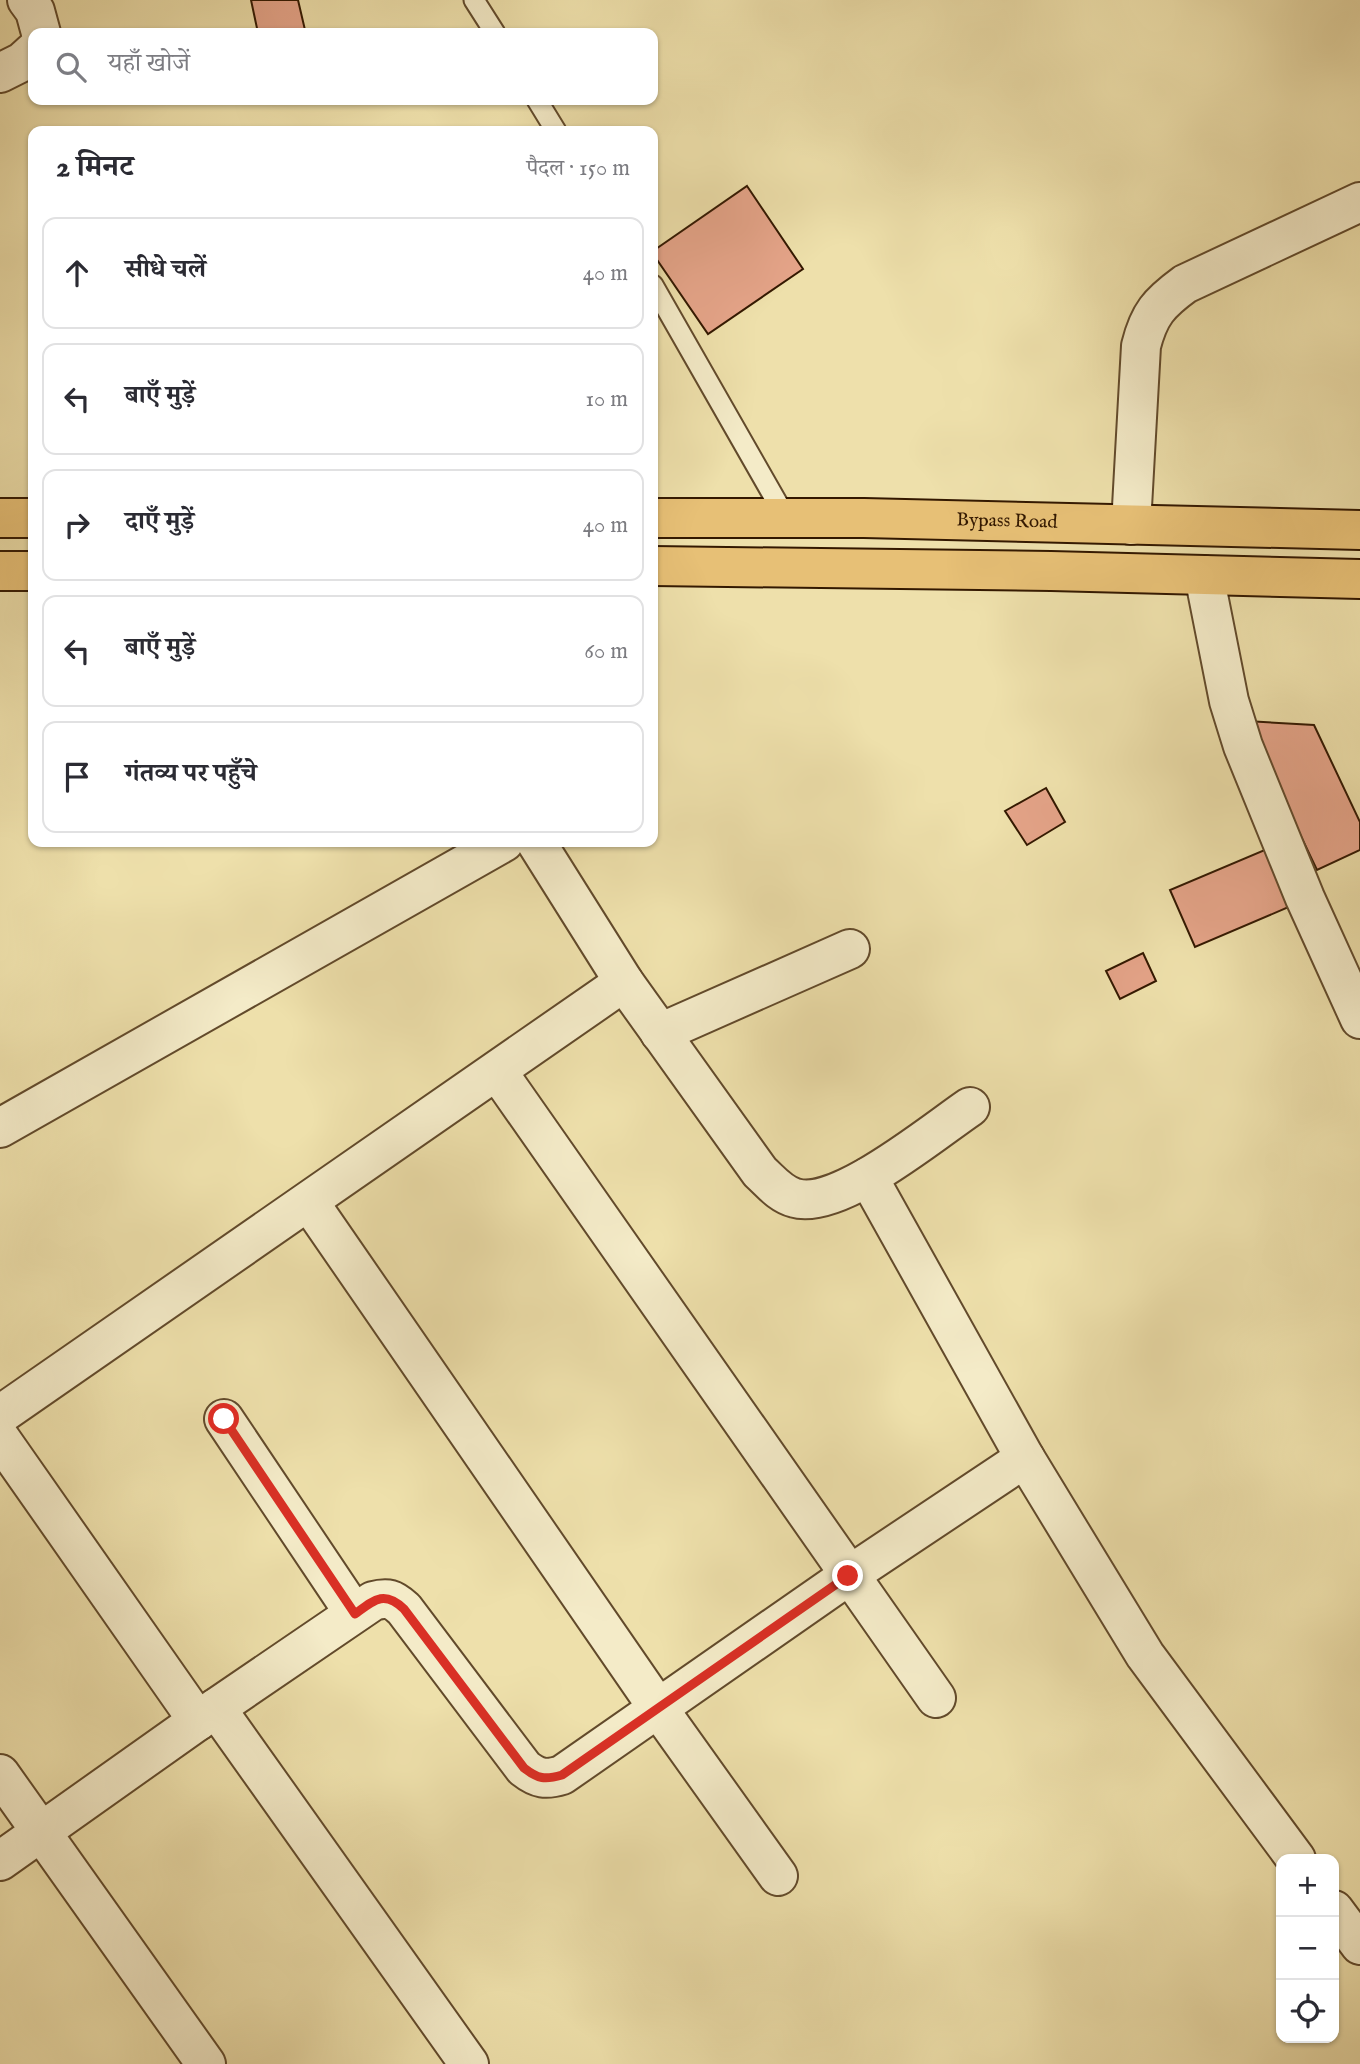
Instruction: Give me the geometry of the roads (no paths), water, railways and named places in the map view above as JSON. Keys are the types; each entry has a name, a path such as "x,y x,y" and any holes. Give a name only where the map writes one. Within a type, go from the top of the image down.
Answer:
{"main road":[{"path":"0,519 28,518"},
{"name":"Bypass Road","path":"658,518 786,518 1360,530"},
{"path":"658,566 1360,579"},
{"path":"0,571 28,571"}],"street":[{"path":"27,0 35,11 40,28"},
{"path":"0,73 28,57"},
{"path":"1131,525 1141,346 1147,321 1163,301 1185,284 1360,202"},
{"path":"1204,575 1229,701 1243,746 1305,898 1360,1019"},
{"path":"0,1128 495,847"},
{"path":"539,847 624,982 760,1172 780,1191 795,1198 813,1200 841,1192 868,1177 970,1107"},
{"path":"660,1033 850,948"},
{"path":"0,1415 624,982"},
{"path":"497,1071 848,1576 936,1698"},
{"path":"868,1177 1025,1458 1145,1655 1292,1854"},
{"path":"309,1202 658,1708 778,1876"},
{"path":"224,1419 355,1614"},
{"path":"0,1438 469,2064"},
{"path":"0,1861 207,1714 373,1601 384,1598 394,1599 404,1609 524,1768 533,1776 546,1780 562,1775 848,1576 1025,1458"},
{"path":"0,1774 206,2064"},
{"path":"1339,1917 1360,1945"}],"lane":[{"path":"474,0 492,28"},
{"path":"540,105 553,126"},
{"path":"658,294 786,518"}]}
